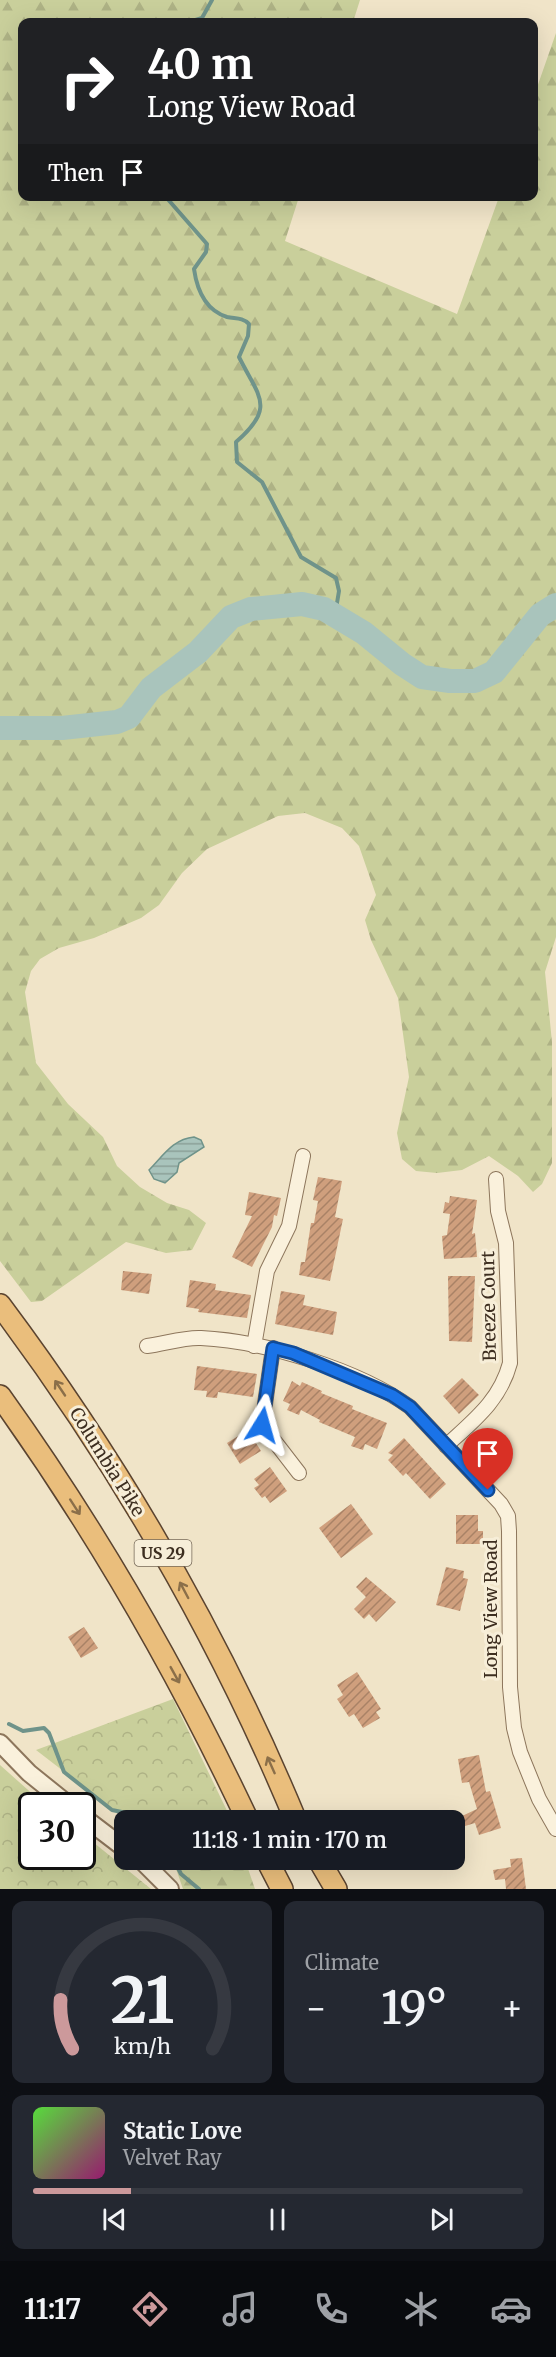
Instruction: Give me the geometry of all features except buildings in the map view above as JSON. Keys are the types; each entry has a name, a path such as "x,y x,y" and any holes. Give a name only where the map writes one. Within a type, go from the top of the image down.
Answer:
{"highway":[{"name":"Columbia Pike","path":"0,1305 90,1432 164,1556 221,1658 291,1810"},
{"name":"US 29","path":"0,1396 133,1599 189,1702 243,1810"},
{"path":"269,1870 276,1889"},
{"path":"272,1870 282,1889"},
{"path":"316,1870 324,1889"},
{"path":"325,1870 336,1889"}],"street":[{"path":"254,1346 267,1270 289,1226 303,1156"},
{"name":"Breeze Court","path":"446,1446 494,1400 505,1380 510,1363 506,1243 498,1210 496,1179"},
{"name":"Long View Road","path":"147,1346 200,1337 273,1348 293,1353 392,1395 410,1407 501,1504 508,1516 510,1687 514,1728 520,1752 539,1799 556,1829"},
{"path":"273,1348 262,1425 299,1473"},
{"path":"0,1743 29,1773 53,1792"},
{"path":"96,1827 114,1840"},
{"path":"151,1870 170,1889"}],"green space":[{"path":"0,0 360,0 354,18 18,18 18,201 298,201 285,241 457,314 498,201 538,201 538,85 556,33 556,937 545,972 552,1042 552,1163 542,1184 533,1192 518,1176 489,1156 462,1170 437,1173 416,1171 402,1159 397,1133 409,1077 398,998 371,940 365,920 376,895 359,846 342,828 305,813 278,816 207,849 182,873 159,905 141,918 94,938 59,948 40,959 31,971 25,992 36,1063 68,1104 103,1137 117,1166 140,1187 167,1203 189,1210 206,1223 192,1250 166,1253 126,1242 42,1301 31,1302 0,1261"},
{"path":"173,1699 227,1810 114,1810 96,1796 96,1792 90,1792 36,1750"},
{"path":"0,1765 30,1792 18,1792 18,1870 96,1870 96,1845 114,1859 114,1870 128,1870 151,1889 0,1889"},
{"path":"176,1870 248,1870 255,1889 183,1889"}],"water":[{"path":"194,1137 201,1140 204,1147 179,1163 177,1172 165,1183 154,1179 149,1170 164,1154 180,1141"}],"waterway":[{"path":"202,18 212,0"},
{"path":"169,201 207,244 206,252 194,269 203,298 219,314 241,319 249,324 248,336 239,357 257,392 260,410 249,430 236,442 237,462 262,482 301,557 336,578 339,591 335,615"},
{"path":"0,728 62,728 117,722 129,717 151,688 198,652 231,617 251,609 302,604 324,609 364,633 422,677 450,681 475,681 494,672 540,615 556,605"},
{"path":"9,1724 23,1731 44,1728 49,1733 64,1772 114,1810"},
{"path":"179,1870 199,1889"}],"route":[{"path":"262,1425 273,1348 293,1353 392,1395 410,1407 488,1490"}]}
